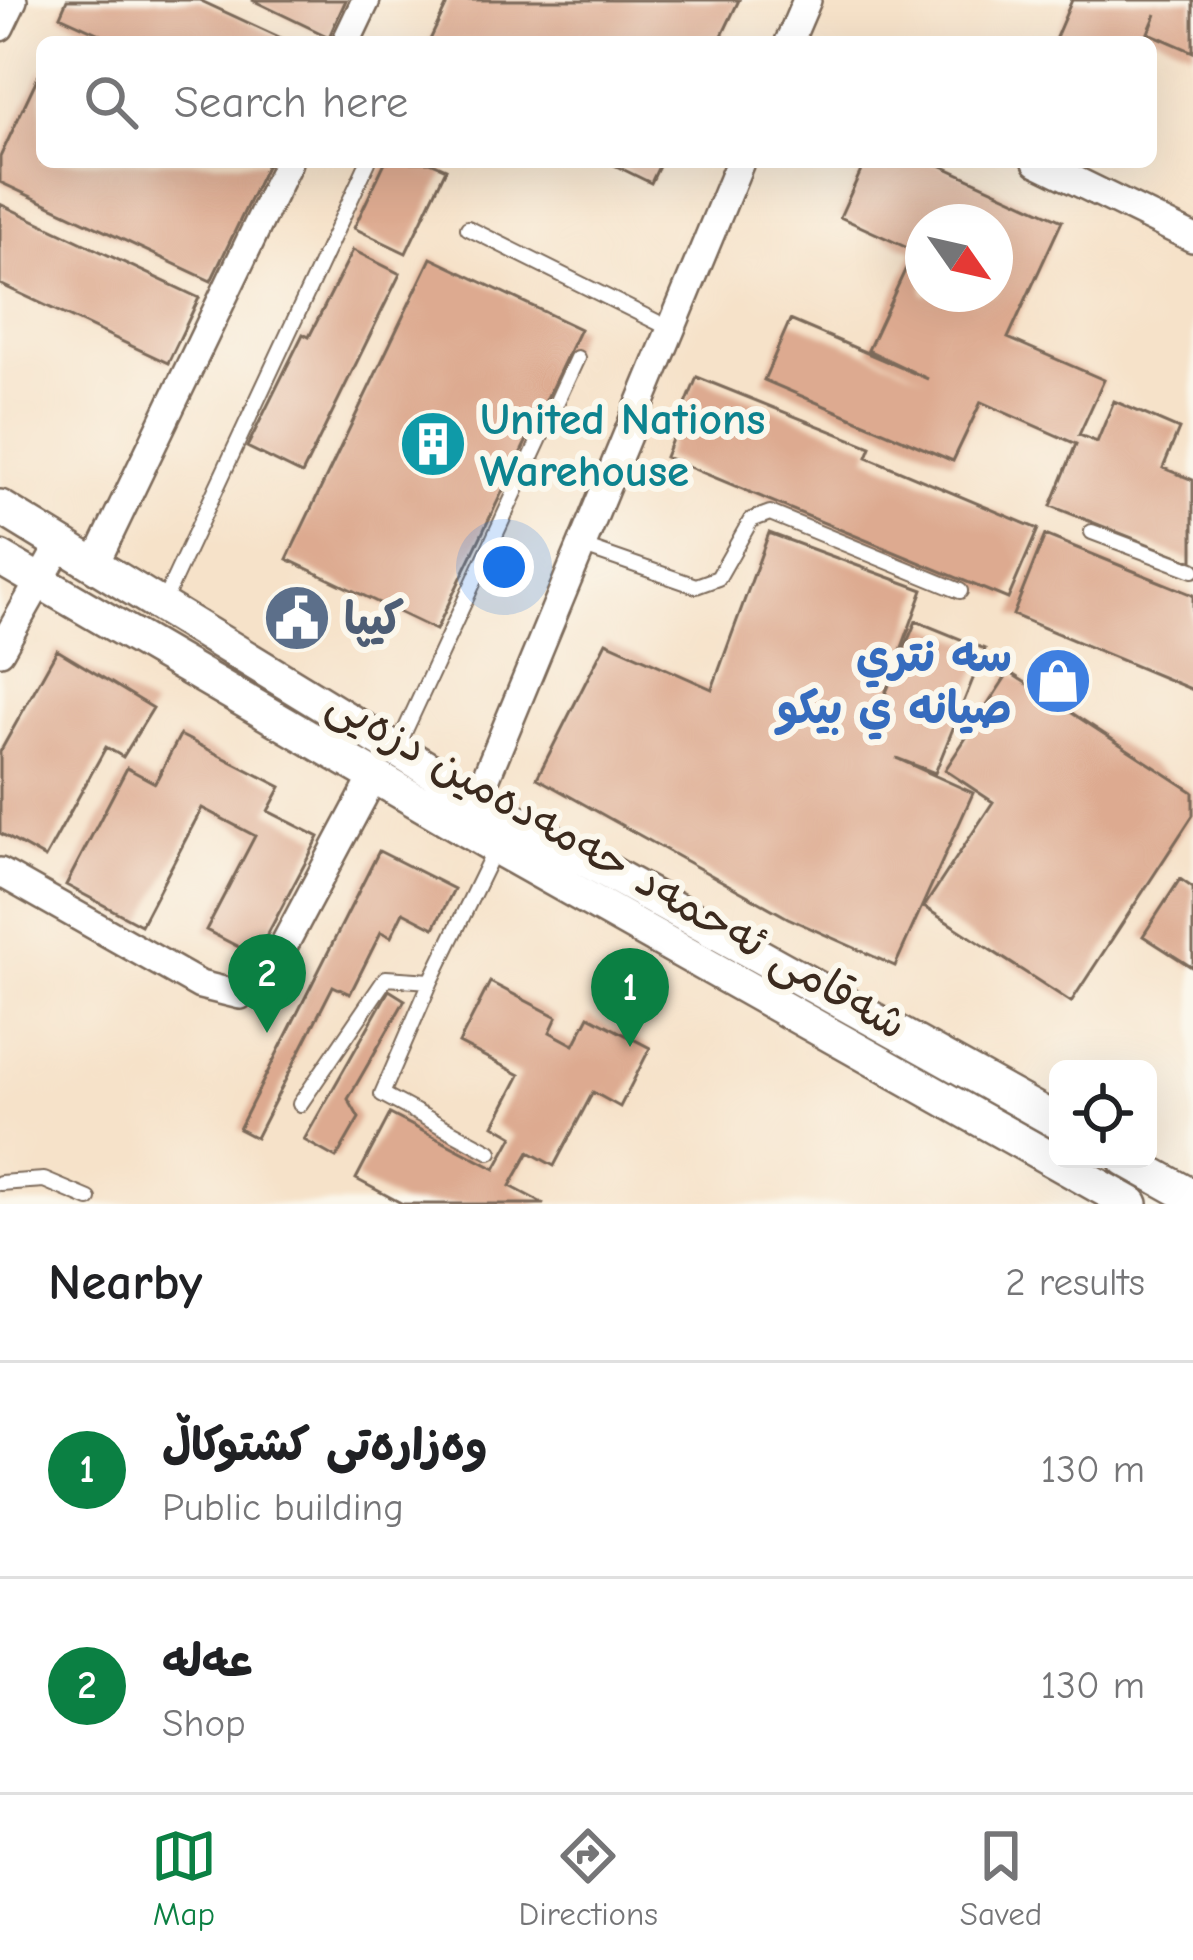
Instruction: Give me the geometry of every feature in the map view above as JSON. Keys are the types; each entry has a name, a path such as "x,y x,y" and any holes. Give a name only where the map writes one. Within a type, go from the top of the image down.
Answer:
{"street":[{"path":"0,27 13,0"},
{"path":"349,36 366,0"},
{"path":"792,36 807,0"},
{"path":"94,566 285,168"},
{"path":"477,799 738,168"},
{"path":"1049,168 1193,238"},
{"name":"شەقامی ئەحمەد حەمەدەمین دزەیی","path":"0,507 477,799 1049,1117"},
{"path":"0,651 60,545"},
{"name":"شەقامی ئەحمەد حەمەدەمین دزەیی","path":"0,559 496,848 1131,1204"},
{"path":"0,872 200,986 240,995 276,960 374,776"},
{"path":"1141,1168 1193,1197"}],"lane":[{"path":"161,607 365,168"},
{"path":"468,228 671,329"},
{"path":"396,750 577,358"},
{"path":"581,546 696,586 718,578 751,520 770,513 961,591"},
{"path":"1093,532 1193,570"},
{"path":"490,1153 382,1094 496,848"},
{"path":"300,1104 386,977 431,981"},
{"path":"0,1183 44,1180 89,1199"}],"building":[{"path":"67,0 199,0 277,36 104,36 60,16"},
{"path":"252,0 346,0 327,36"},
{"path":"449,0 739,0 722,36 432,36"},
{"path":"1072,0 1193,0 1193,52 1149,33 1156,14 1147,36 1057,36"},
{"path":"36,81 36,168 265,168 211,281 0,182 0,157"},
{"path":"382,168 446,169 406,253 354,228"},
{"path":"620,168 658,168 651,183"},
{"path":"862,168 946,168 1062,221 1008,338 1104,380 1079,435 1097,442 1114,401 1179,429 1163,468 1193,480 1193,562 1051,506 1076,444 981,402 953,461 764,380 790,320 928,379 868,350 905,270 905,312 1013,312 1013,204 905,204 905,247 840,217"},
{"path":"0,204 199,298 168,363 0,284"},
{"path":"353,250 400,274 302,474 247,447 303,334 309,337"},
{"name":"United Nations Warehouse","path":"431,258 580,329 436,630 287,559"},
{"path":"697,377 871,447 867,457 1038,529 1008,599 665,457"},
{"path":"769,533 923,590 882,702 916,621 985,649 935,773 896,758 973,793 895,966 788,918 537,778 606,642 712,689"},
{"path":"1045,535 1193,595 1193,690 1013,615"},
{"path":"57,650 153,708 123,757 106,747 45,858 0,833 0,752"},
{"path":"1009,672 1193,792 1193,815 1071,1002 924,907 993,802 945,770"},
{"path":"180,735 281,787 268,811 319,837 256,956 206,930 255,836 202,808 141,925 66,885 127,768 155,783"},
{"path":"379,851 454,889 434,928 403,912 391,937 381,932 350,994 333,986 256,1138 239,1129"},
{"path":"1180,879 1193,888 1193,968 1143,936"},
{"path":"490,982 557,1017 550,1032 574,1045 589,1016 650,1048 620,1107 593,1092 554,1166 529,1152 510,1186 544,1204 403,1204 356,1179 390,1114 495,1169 513,1136 494,1125 520,1075 459,1043"},
{"path":"389,990 405,1000 348,1099 359,1118 336,1158 304,1140"}],"place":[{"name":"United Nations Warehouse","path":"433,444"},
{"name":"كيپا","path":"297,618"},
{"name":"سه نتري صيانه ي بيكو","path":"1058,681"},
{"name":"عەلە","path":"267,1033"},
{"name":"وەزارەتی کشتوکاڵ","path":"630,1047"}]}
